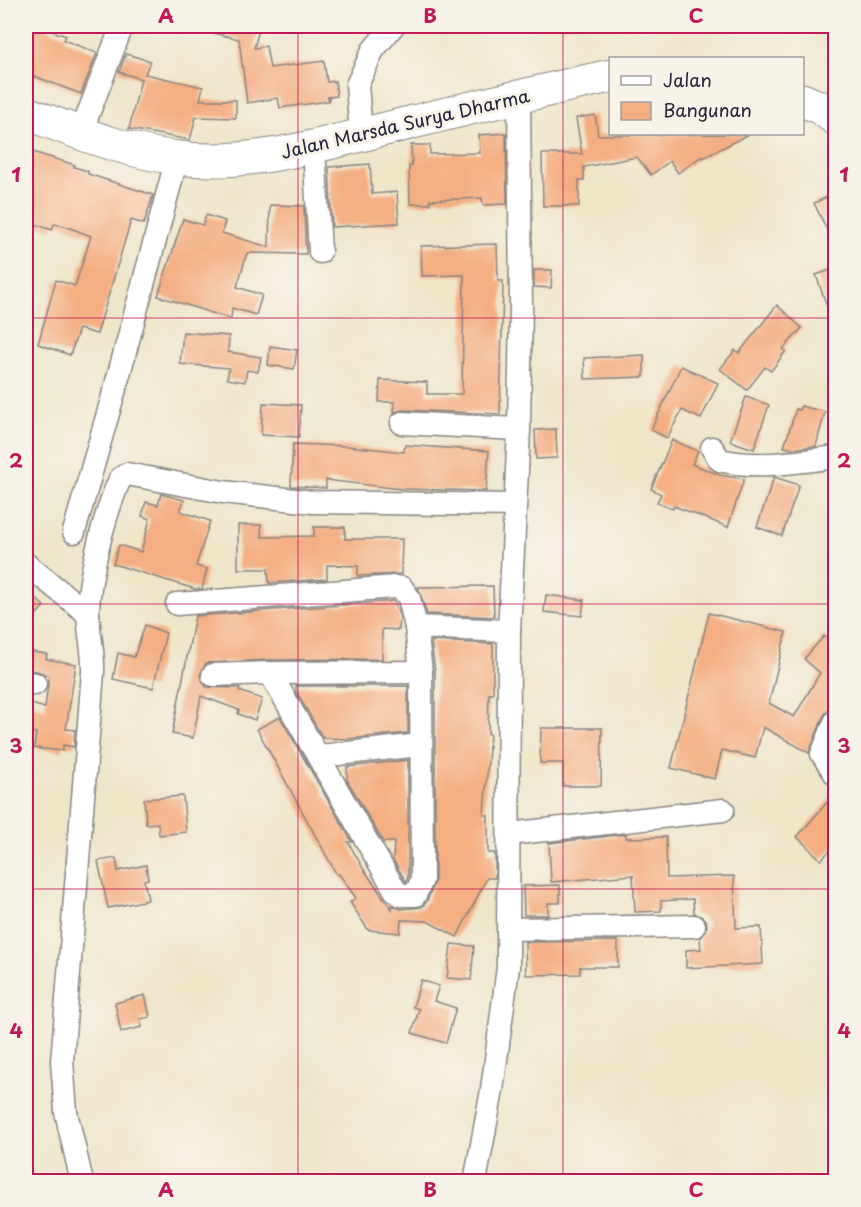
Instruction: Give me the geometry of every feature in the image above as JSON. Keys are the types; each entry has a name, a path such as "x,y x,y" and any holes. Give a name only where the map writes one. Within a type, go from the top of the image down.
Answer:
{"highway":[{"name":"Jalan Marsda Surya Dharma","path":"28,121 177,158 212,160 246,158 314,147 609,76"},
{"path":"804,101 819,107 836,119"}],"street":[{"path":"80,135 122,26"},
{"path":"361,134 357,85 373,50 393,26"},
{"path":"475,1182 492,1090 508,967 509,631 519,429 521,305 519,96"},
{"path":"314,147 320,252"},
{"path":"74,532 177,158"},
{"path":"402,423 519,429"},
{"path":"712,448 720,460 736,464 780,463 836,457"},
{"path":"82,1182 66,1112 62,1061 93,672 94,652 88,614 94,568 120,479 127,474 223,492 312,502 514,505"},
{"path":"26,564 88,614"},
{"path":"177,604 402,588 409,598 416,627 421,672 422,880 416,895 408,896 395,890 320,756 270,673"},
{"path":"416,627 509,631"},
{"path":"213,675 421,672"},
{"path":"836,720 822,754 836,775"},
{"path":"320,756 420,745"},
{"path":"509,834 723,810"},
{"path":"509,930 694,926"}],"building":[{"path":"26,26 39,26 66,36 64,40 97,53 81,94 26,73"},
{"path":"205,26 260,26 254,48 266,46 270,68 324,61 327,82 335,81 337,96 328,97 329,101 280,108 278,98 247,103 239,39 204,31"},
{"path":"126,54 150,61 145,74 203,87 200,100 236,100 236,118 196,117 190,140 129,129 141,79 119,72"},
{"path":"595,115 598,135 747,135 703,158 702,156 678,173 670,161 651,175 637,157 584,167 584,180 579,180 579,206 543,206 542,154 582,154 576,118"},
{"path":"506,133 507,204 483,205 482,198 430,200 430,204 410,204 411,145 430,145 430,154 480,153 479,135"},
{"path":"26,150 75,165 74,167 88,171 88,174 153,195 144,224 131,220 97,334 79,329 70,355 38,344 56,280 75,286 91,236 65,226 54,224 52,230 26,221"},
{"path":"370,164 372,194 397,192 399,223 332,227 329,167"},
{"path":"836,193 836,249 814,203"},
{"path":"270,205 304,206 306,254 247,253 237,287 262,295 256,315 232,308 231,319 158,296 183,219 203,225 206,215 225,221 222,233 269,247"},
{"path":"497,244 498,281 503,281 500,414 403,410 394,412 395,402 379,402 380,380 427,382 427,394 462,394 464,275 422,276 421,246"},
{"path":"836,268 836,324 833,324 816,275"},
{"path":"534,270 552,270 551,288 534,287"},
{"path":"777,305 802,328 783,349 786,351 771,371 765,367 747,390 720,369 735,350 739,353"},
{"path":"183,332 229,336 228,352 261,357 258,372 247,370 245,382 227,379 229,368 180,364"},
{"path":"270,346 297,350 294,369 268,365"},
{"path":"644,355 644,377 585,379 584,358"},
{"path":"681,366 718,383 701,419 682,410 667,438 651,430"},
{"path":"746,397 769,405 754,449 730,441"},
{"path":"263,403 301,405 299,437 261,435"},
{"path":"801,406 825,412 816,446 792,449 784,447 796,409 799,410"},
{"path":"556,429 557,458 536,459 535,430"},
{"path":"672,440 698,451 692,464 720,475 744,479 728,527 674,506 673,509 657,502 661,494 651,489"},
{"path":"293,444 348,446 404,452 405,445 489,451 486,491 401,489 326,480 326,488 291,486"},
{"path":"774,477 799,485 782,536 757,527"},
{"path":"161,494 184,500 180,511 210,521 196,566 207,569 202,589 195,589 113,564 119,545 141,552 150,519 142,516 146,502 158,505"},
{"path":"238,525 261,525 262,537 314,536 314,527 345,527 345,539 402,539 401,574 358,576 358,566 327,565 327,579 269,583 268,569 238,569"},
{"path":"493,586 494,617 427,614 418,587"},
{"path":"26,589 44,606 26,626"},
{"path":"546,595 584,600 582,616 544,612"},
{"path":"394,601 400,617 399,630 382,629 382,659 206,663 200,675 206,687 240,688 239,691 262,699 255,720 238,714 239,710 201,696 193,738 172,734 195,616"},
{"path":"709,613 786,632 769,703 794,717 820,673 804,659 824,636 836,646 836,671 828,679 836,684 836,703 824,715 809,753 763,727 755,758 722,750 715,779 671,768"},
{"path":"145,625 166,633 153,688 113,679 118,653 134,657"},
{"path":"431,641 493,644 493,694 489,694 488,734 490,734 484,815 488,815 488,853 495,853 495,878 487,878 457,937 427,921 401,920 400,933 368,930 350,902 356,898 339,874 337,875 257,729 280,717 352,842 348,842 383,897 392,909 392,905 401,909 422,907 427,901 435,880 435,672"},
{"path":"26,651 47,654 46,659 76,664 66,729 75,730 74,747 63,745 63,751 34,748 36,733 26,731 28,703 45,708 49,676 37,671 26,670"},
{"path":"296,686 408,686 408,733 347,739 323,738 296,691"},
{"path":"541,728 602,728 601,786 563,786 563,763 540,763"},
{"path":"408,760 408,877 406,882 393,860 394,842 383,842 347,780 347,767"},
{"path":"836,792 836,844 821,860 797,837"},
{"path":"183,796 186,832 159,835 158,823 146,824 144,799"},
{"path":"626,834 626,838 666,837 667,878 734,876 736,928 761,927 763,964 686,968 686,950 701,949 700,938 707,926 706,920 694,913 693,899 661,901 661,911 635,912 633,875 551,882 549,843"},
{"path":"116,858 118,871 146,865 148,879 144,880 148,900 108,908 98,861"},
{"path":"560,885 560,903 548,903 548,915 524,915 523,886"},
{"path":"618,941 618,967 580,967 580,974 526,975 525,942"},
{"path":"451,944 474,946 471,980 447,978"},
{"path":"421,980 439,986 434,1001 456,1008 446,1043 412,1033 419,1009 413,1007"},
{"path":"145,995 150,1017 140,1019 142,1027 121,1032 115,1003"}]}
